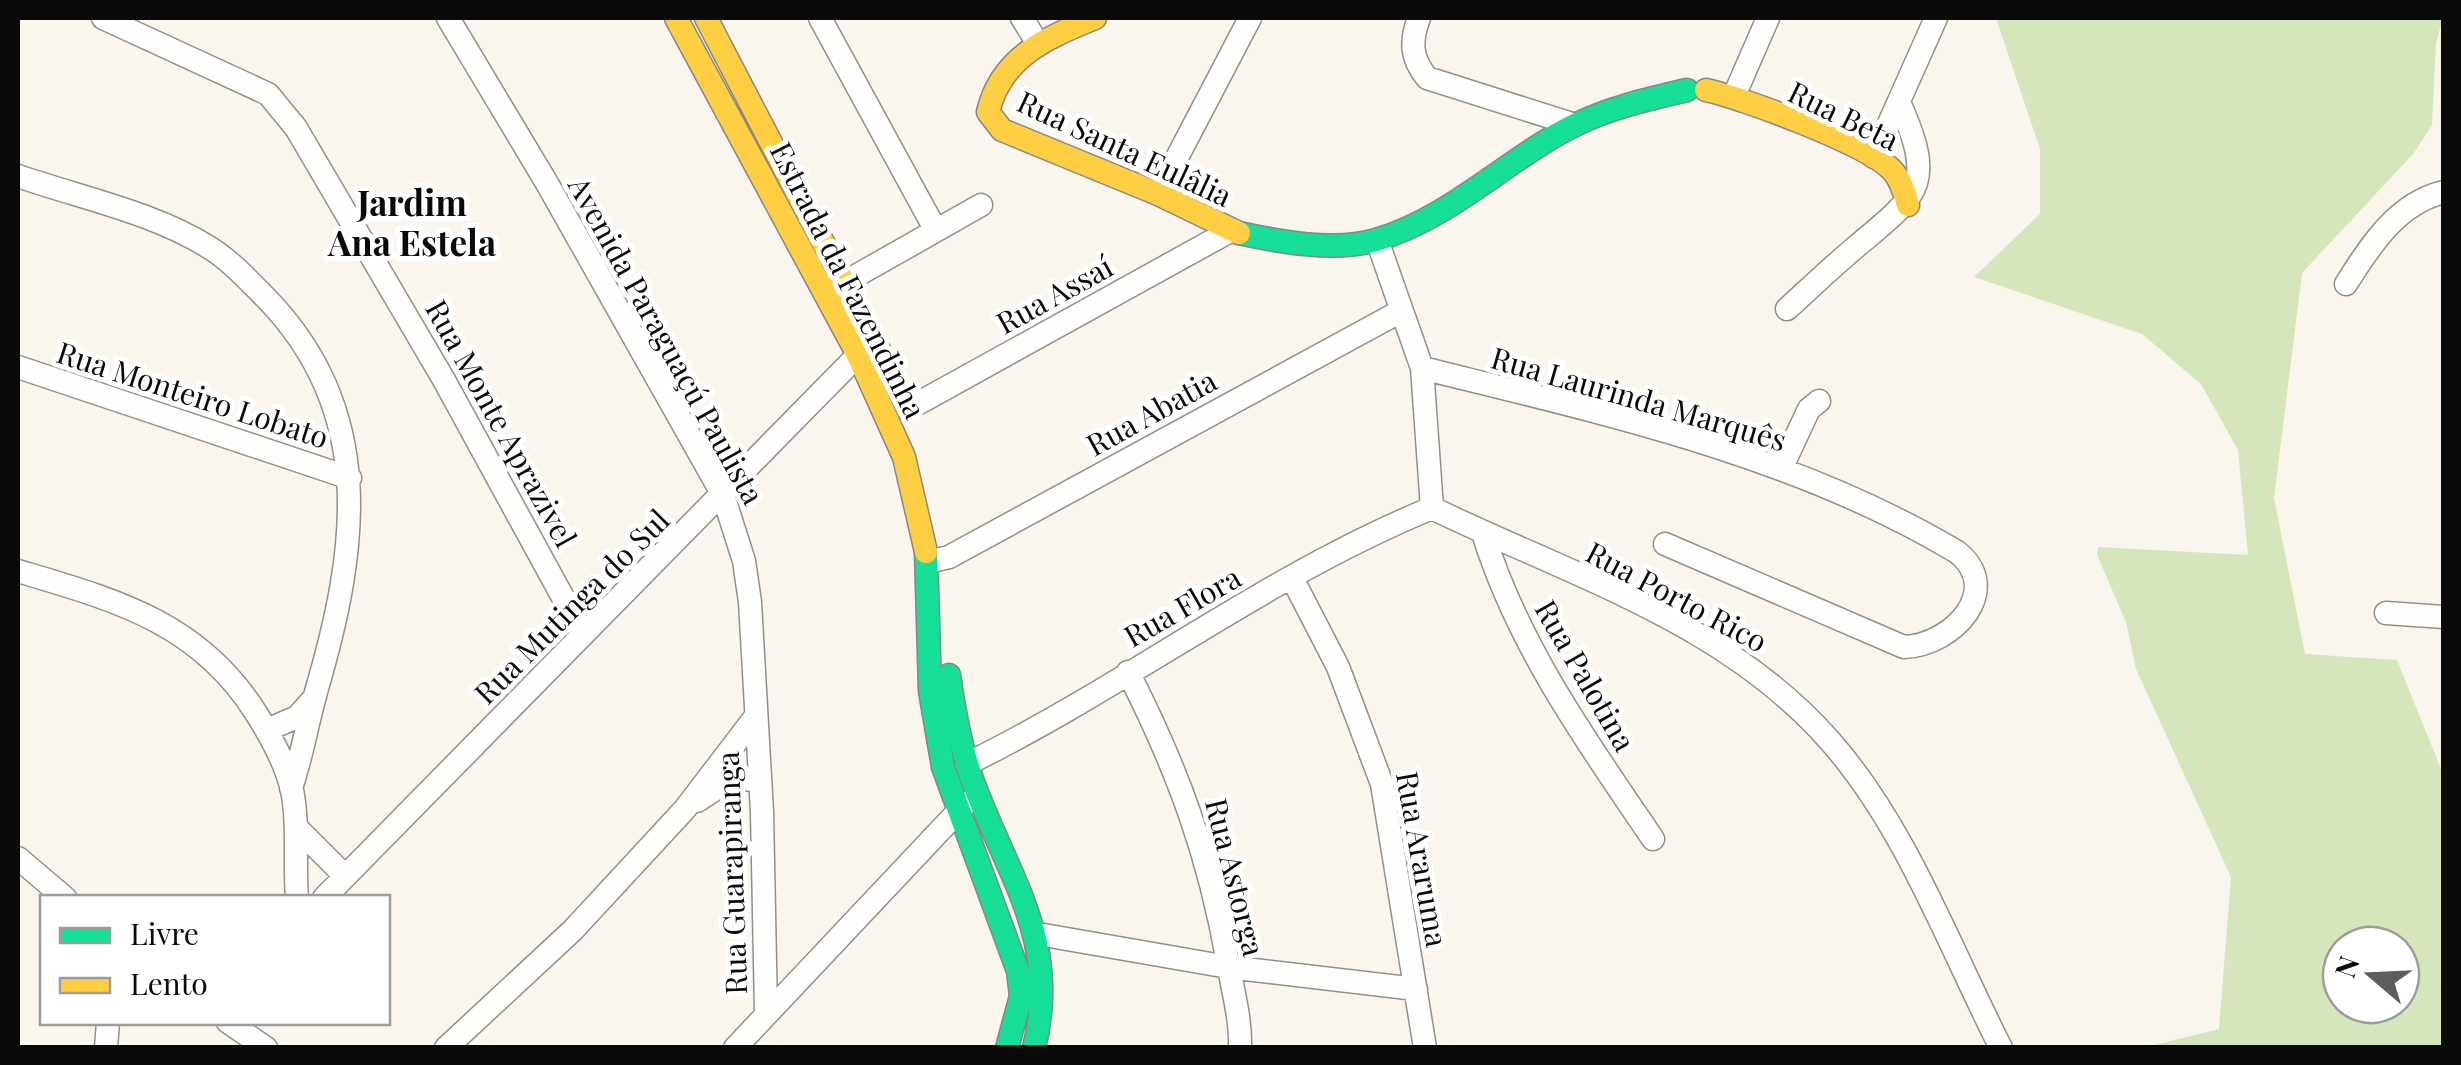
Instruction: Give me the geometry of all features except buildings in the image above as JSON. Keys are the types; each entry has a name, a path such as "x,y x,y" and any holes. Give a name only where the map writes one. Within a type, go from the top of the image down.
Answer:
{"main road":[{"name":"Estrada da Fazendinha","path":"676,18 858,354 904,457 938,559 930,691 943,767 1018,971 1022,996 1007,1048"},
{"name":"Estrada da Fazendinha","path":"706,18 846,280 908,409 934,484 949,671 967,764 1038,934 1044,995 1034,1048"},
{"name":"Rua Santa Eulâlia","path":"1095,18 1037,42 999,78 990,96 988,112 1002,130 1158,194 1230,231 1271,240 1328,245 1377,240 1424,218 1575,125 1619,107 1696,90"},
{"name":"Rua Beta","path":"1696,90 1734,96 1874,157 1892,167 1908,205"}],"street":[{"name":"Rua Monte Aprazivel","path":"103,18 268,94 296,128 444,380 583,634"},
{"name":"Avenida Paraguaçú Paulista","path":"448,18 548,184 723,494 744,561 756,724"},
{"path":"820,18 935,229"},
{"path":"1022,18 1037,42"},
{"path":"1158,194 1250,18"},
{"path":"1419,18 1412,42 1414,62 1427,78 1575,125"},
{"path":"1734,96 1768,18"},
{"path":"1874,157 1936,18"},
{"path":"1787,309 1908,205 1918,180 1917,160 1899,102"},
{"path":"18,176 187,235 246,277 282,314 308,351 341,423 350,478 350,539 329,651 292,788"},
{"path":"2346,284 2394,219 2425,196 2444,192"},
{"path":"846,280 982,206"},
{"name":"Rua Assaí","path":"908,409 1230,231"},
{"path":"1377,240 1422,368 1432,508"},
{"name":"Rua Abatia","path":"938,559 1401,311"},
{"name":"Rua Mutinga do Sul","path":"327,895 858,354"},
{"name":"Rua Monteiro Lobato","path":"18,367 350,478"},
{"name":"Rua Laurinda Marquês","path":"1422,368 1713,444 1781,469 1936,539 1968,560 1973,572 1973,599 1958,626 1926,646 1904,647 1665,544"},
{"path":"1781,469 1809,409 1819,401"},
{"name":"Rua Porto Rico","path":"1432,508 1676,622 1762,675 1801,710 1833,744 1876,807 2000,1048"},
{"name":"Rua Flora","path":"967,764 1031,732 1128,672 1382,528 1432,508"},
{"name":"Rua Palotina","path":"1483,532 1507,598 1536,656 1574,722 1653,839"},
{"path":"18,571 112,601 170,626 204,649 239,686 267,730 292,788 297,895"},
{"name":"Rua Araruma","path":"1292,578 1338,667 1382,784 1426,1048"},
{"path":"2386,613 2444,617"},
{"name":"Rua Astorga","path":"1128,672 1191,808 1218,902 1240,1048"},
{"path":"267,730 297,717 315,697"},
{"path":"446,1048 549,954 685,809 756,724"},
{"name":"Rua Guarapiranga","path":"756,724 766,1012"},
{"path":"685,809 729,780 760,779"},
{"path":"735,1048 977,792"},
{"path":"296,827 345,876"},
{"path":"18,858 61,895"},
{"path":"1038,934 1228,966 1416,989"},
{"path":"765,960 794,983"},
{"path":"232,1025 266,1048"}],"green space":[{"path":"1996,18 2443,18 2436,43 2432,125 2414,153 2302,273 2274,498 2305,654 2397,660 2443,774 2443,1047 2146,1047 2219,1029 2231,877 2136,669 2126,622 2097,555 2098,547 2248,555 2238,450 2201,384 2142,334 1974,277 2040,214 2040,149"}],"traffic: fast":[{"path":"1239,233 1325,245 1376,240 1429,218 1577,124 1617,108 1687,90"},
{"path":"926,552 930,691 943,767 1018,971 1021,996 1007,1048"},
{"path":"949,675 968,766 1026,909 1035,941 1041,974 1041,1009 1034,1048"}],"traffic: slow":[{"path":"676,18 858,355 904,457 926,552"},
{"path":"706,18 890,371"},
{"path":"1095,18 1059,33 1015,63 994,93 988,112 1002,130 1158,194 1239,233"},
{"path":"1706,90 1804,123 1878,159 1898,178 1908,205"}],"district":[{"name":"Jardim Ana Estela","path":"412,221"}]}
